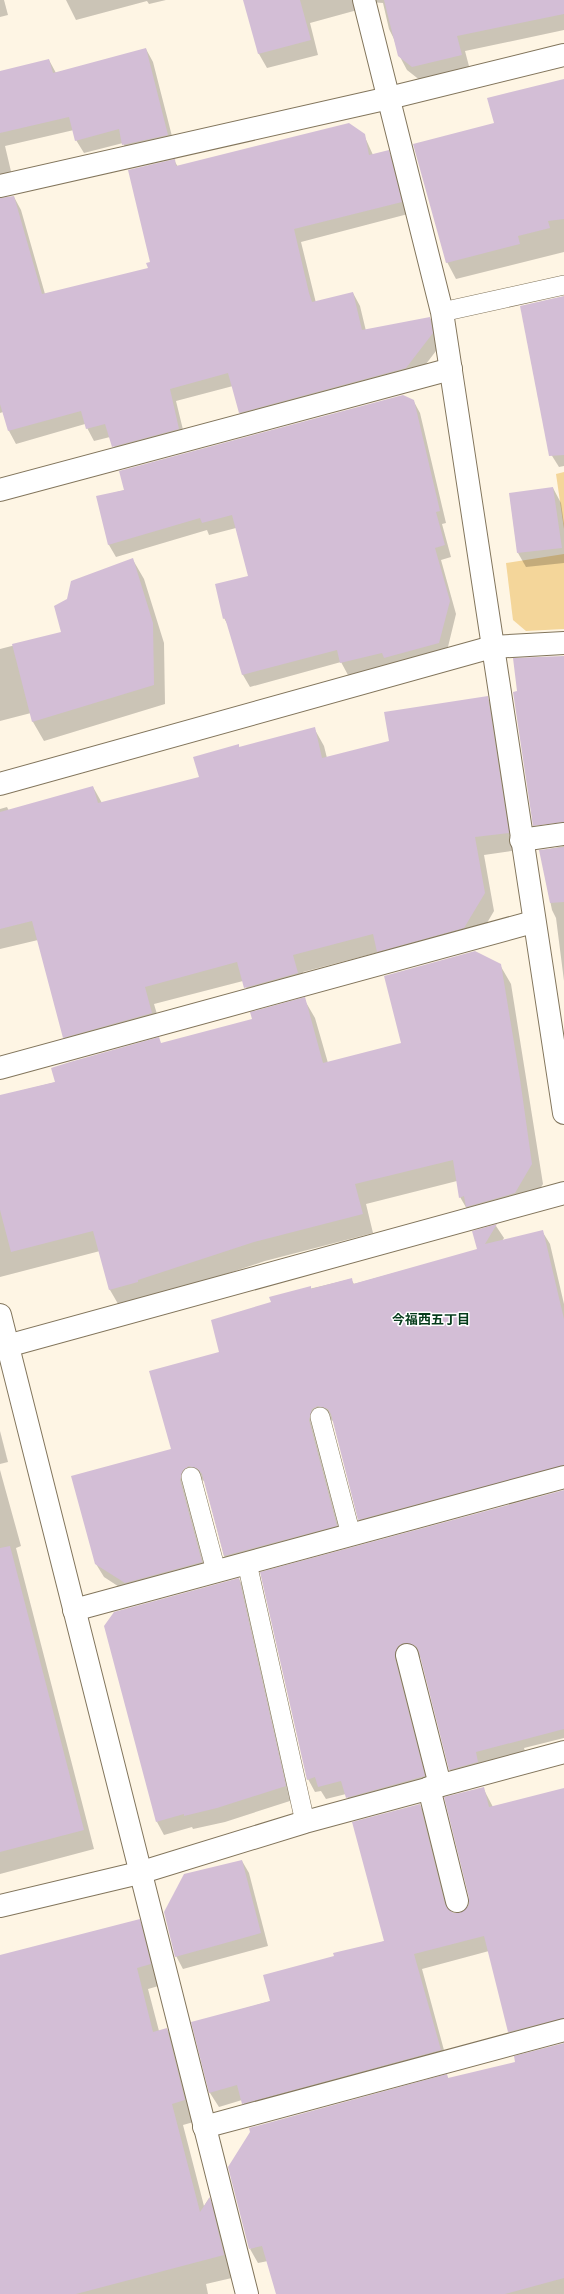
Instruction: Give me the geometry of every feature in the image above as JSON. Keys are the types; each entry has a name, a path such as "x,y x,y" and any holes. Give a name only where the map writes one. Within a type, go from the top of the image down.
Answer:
{"street":[{"path":"364,0 442,312 534,922 555,990 564,1113"},
{"path":"0,186 389,98 564,55"},
{"path":"0,490 451,369"},
{"path":"0,784 492,647 564,643"},
{"path":"521,840 564,834"},
{"path":"0,1068 534,922"},
{"path":"4,1347 564,1193"},
{"path":"0,1314 4,1347 74,1610 246,2294"},
{"path":"74,1610 564,1477"},
{"path":"407,1655 457,1901"},
{"path":"0,1906 139,1873 305,1822 564,1752"},
{"path":"204,2127 564,2030"}],"lane":[{"path":"442,312 564,285"},
{"path":"320,1417 351,1534"},
{"path":"191,1477 216,1571"},
{"path":"247,1563 305,1822"}],"shaded area":[{"path":"564,472 564,529 556,474"},
{"path":"564,554 564,629 526,631 513,620 506,563"}],"building":[{"path":"243,0 300,0 311,40 258,54"},
{"path":"384,0 564,0 564,14 457,36 462,55 412,67 398,56"},
{"path":"146,48 168,135 122,145 119,129 75,141 69,117 0,133 0,71 49,59 53,73"},
{"path":"564,79 564,219 548,221 550,228 518,236 520,244 446,263 413,144 494,123 487,98"},
{"path":"349,123 365,134 369,155 389,150 402,202 294,229 312,302 353,292 362,330 430,317 433,333 406,368 239,413 228,373 170,389 179,429 112,447 105,424 86,429 81,411 8,431 0,404 0,198 14,196 42,294 148,268 146,263 150,262 128,170 175,159 176,166"},
{"path":"564,296 564,455 549,456 520,306"},
{"path":"403,395 414,400 440,511 436,512 445,545 435,548 450,601 439,643 384,658 382,653 340,663 337,650 242,675 225,618 223,619 215,584 248,576 232,515 202,523 200,518 108,545 96,496 124,490 119,471"},
{"path":"553,487 562,548 517,553 509,493"},
{"path":"133,558 153,623 154,685 32,722 12,644 61,632 54,606 67,599 71,581"},
{"path":"564,656 564,822 533,826 513,692 517,691 513,658"},
{"path":"488,696 509,833 475,837 485,893 464,928 377,952 373,934 293,955 298,973 244,988 237,962 145,987 152,1013 63,1038 32,921 0,929 0,812 93,786 98,803 199,777 193,757 239,744 239,747 315,727 322,758 389,741 384,712"},
{"path":"564,847 564,902 550,903 539,850"},
{"path":"475,951 501,964 532,1164 515,1193 466,1207 464,1196 459,1198 453,1160 355,1184 363,1214 254,1242 138,1280 138,1282 109,1290 93,1231 11,1252 0,1210 0,1095 55,1082 51,1068 159,1037 161,1043 252,1019 250,1012 305,997 323,1063 401,1043 384,976"},
{"path":"497,1224 485,1244 543,1230 564,1319 564,1465 358,1520 331,1414 328,1409 318,1406 312,1409 309,1420 337,1526 224,1556 202,1474 198,1469 189,1466 183,1470 180,1480 202,1562 125,1583 95,1564 71,1476 171,1449 149,1371 219,1352 211,1320 271,1302 269,1297 311,1286 311,1289 352,1278 353,1284 477,1249 472,1231"},
{"path":"564,1490 564,1729 476,1752 478,1762 449,1770 419,1652 416,1646 404,1643 398,1646 395,1658 425,1776 346,1798 341,1781 318,1787 315,1777 307,1780 260,1572"},
{"path":"10,1546 84,1830 0,1852 0,1548"},
{"path":"239,1578 286,1786 217,1808 184,1816 184,1814 156,1822 104,1626 114,1612"},
{"path":"484,1787 489,1807 564,1788 564,2018 508,2032 484,1936 414,1954 441,2050 242,2104 237,2085 209,2093 191,2022 270,2001 263,1975 334,1956 333,1953 384,1941 352,1822 420,1804 445,1904 453,1913 460,1913 469,1905 469,1898 444,1797"},
{"path":"242,1860 261,1933 175,1957 164,1912 184,1874"},
{"path":"140,1919 151,1964 137,1968 153,2032 167,2028 185,2100 172,2104 200,2212 210,2197 224,2255 76,2294 0,2294 0,1955"},
{"path":"564,2043 564,2278 505,2294 276,2294 262,2246 249,2249 228,2167 250,2132 249,2128 447,2074 448,2078 515,2062 514,2056"}],"district":[{"name":"今福西五丁目","path":"431,1319"}]}
